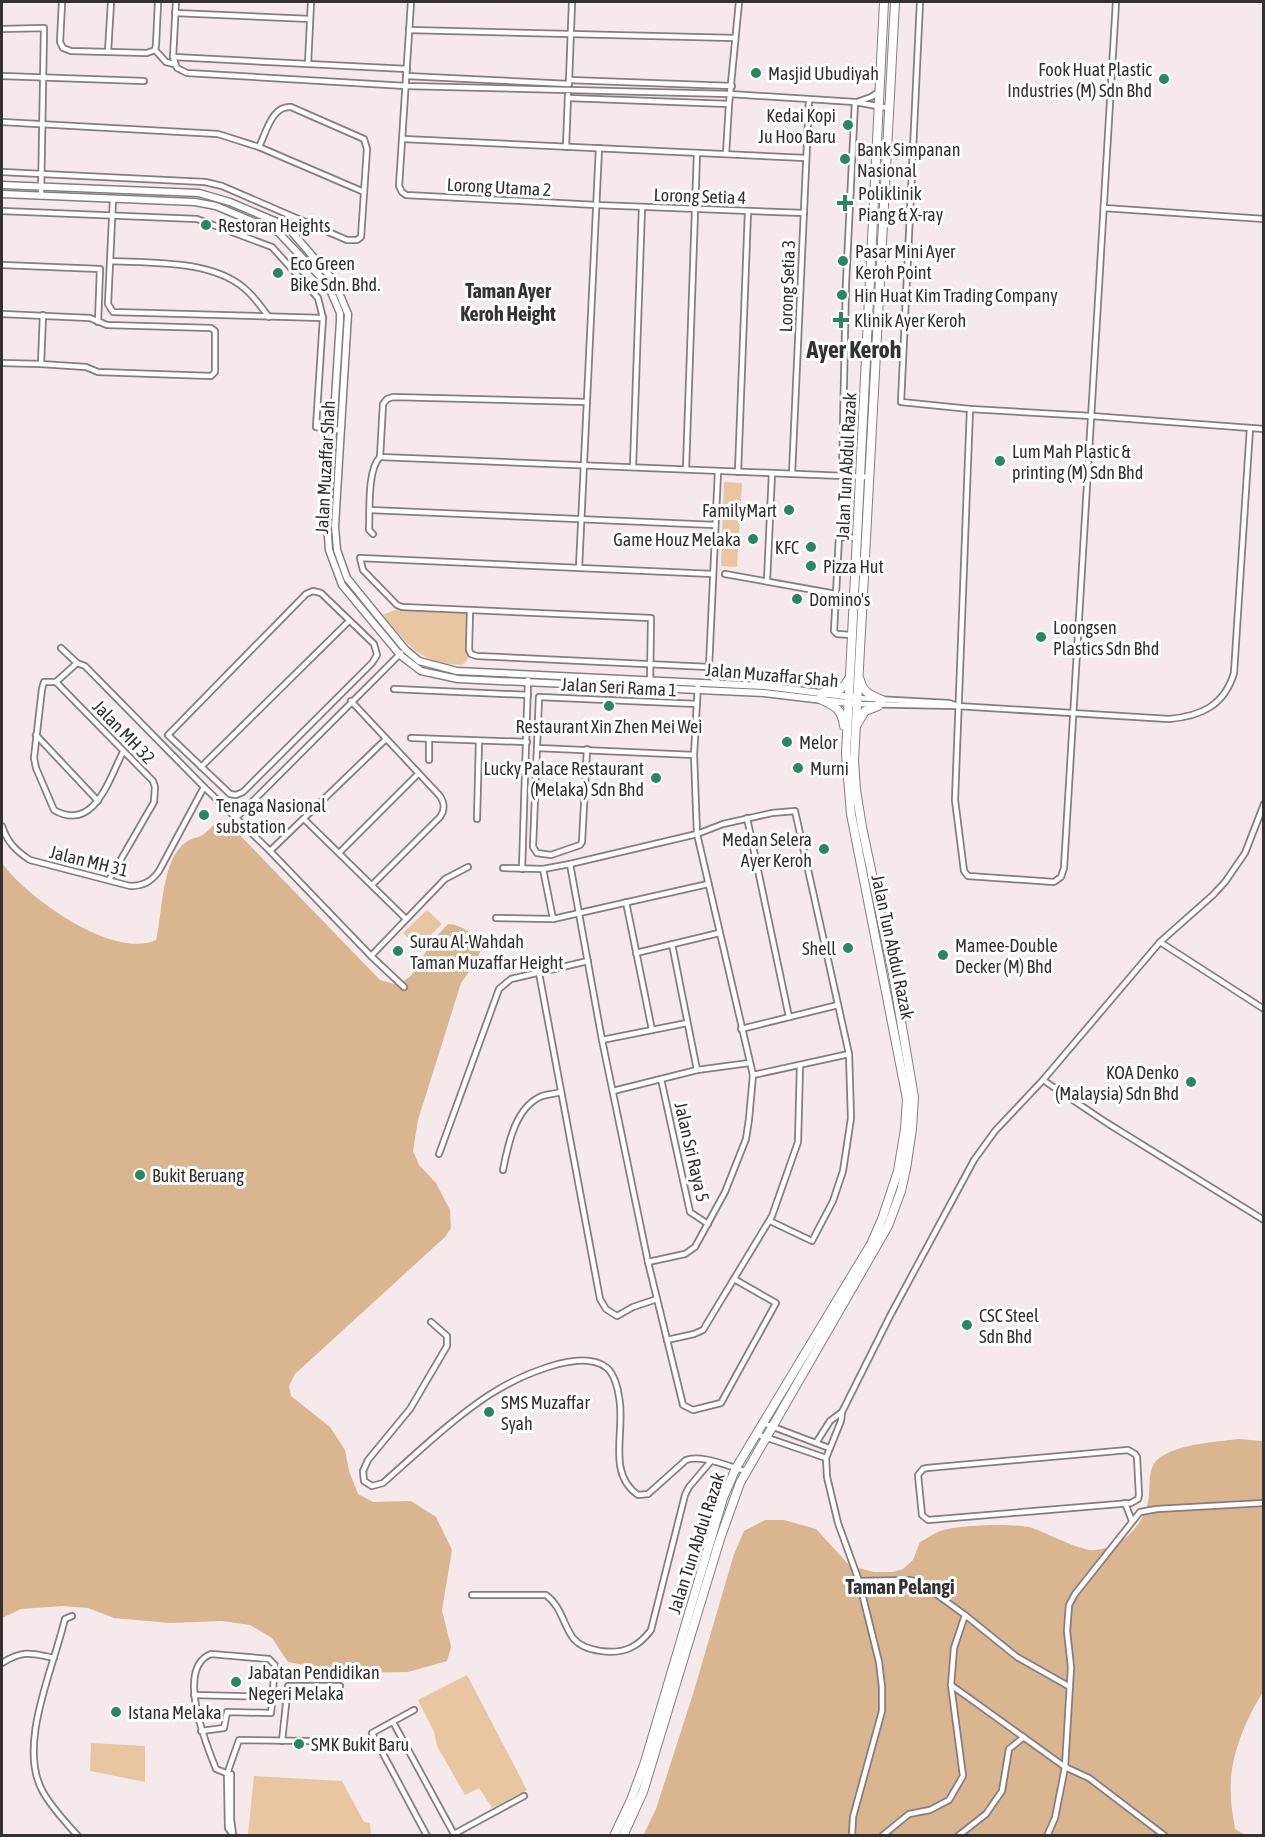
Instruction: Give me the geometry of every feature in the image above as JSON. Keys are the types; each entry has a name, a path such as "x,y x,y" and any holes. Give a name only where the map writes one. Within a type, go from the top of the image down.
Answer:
{"highway":[{"name":"Jalan Tun Abdul Razak","path":"884,2 880,90 884,107"},
{"name":"Jalan Tun Abdul Razak","path":"614,1836 645,1762 723,1498 736,1468 878,1228 896,1179 905,1129 907,1099 868,906 849,797 846,736 858,664 884,107 895,2"},
{"name":"Jalan Tun Abdul Razak","path":"623,1836 646,1783 720,1539 746,1471 888,1226 901,1191 915,1097 856,790 854,760 855,730 850,676 851,635 857,538 865,477"},
{"path":"855,730 865,711 880,703 862,688 858,664"},
{"path":"821,696 843,687 850,676"},
{"path":"821,696 841,711 846,736"}],"main road":[{"name":"Jalan Muzaffar Shah","path":"2,185 199,193 230,202 284,225 334,281 348,314 335,526 337,550 349,582 415,668 458,679 650,687 698,687 720,684 765,686 852,700"},
{"name":"Jalan Muzaffar Shah","path":"2,194 195,202 216,206 278,232 328,285 339,313 327,523 329,550 342,585 403,652 419,661 448,669 650,679 698,687 821,696"}],"street":[{"path":"62,2 60,42 63,48 71,51 147,53 155,50"},
{"path":"108,52 111,2"},
{"path":"158,2 155,50 166,62 174,64"},
{"path":"176,2 174,64 187,73 406,86 730,94 855,102 884,107"},
{"path":"308,64 311,2"},
{"path":"411,2 403,139 806,158"},
{"path":"566,147 572,2"},
{"path":"726,154 739,2"},
{"path":"920,2 901,402 970,409 1263,429"},
{"path":"970,409 955,800 964,871 968,876 1054,882 1061,877 1064,868 1116,2"},
{"path":"175,13 310,19"},
{"path":"2,29 44,28 41,196"},
{"path":"409,30 735,38"},
{"path":"173,57 406,69"},
{"path":"2,76 144,81"},
{"path":"406,76 732,86"},
{"path":"855,102 871,98 880,90"},
{"path":"642,100 654,92"},
{"path":"568,98 729,104"},
{"name":"Lorong Setia 3","path":"792,474 809,100"},
{"path":"842,476 846,284 855,102"},
{"path":"2,172 205,182 222,186 352,241 361,237 367,149 364,140 285,106 277,111 259,147"},
{"path":"2,122 209,133 226,136 259,147 364,192"},
{"name":"Lorong Utama 2","path":"403,139 399,186 406,195 596,205"},
{"path":"579,568 598,148"},
{"path":"686,469 697,153"},
{"path":"113,199 108,304 116,313 323,318"},
{"name":"Lorong Setia 4","path":"596,205 804,213"},
{"path":"633,467 642,207"},
{"path":"1104,208 1263,219"},
{"path":"2,211 197,219 272,247 318,298 323,318 315,427 340,430"},
{"path":"738,472 748,211"},
{"path":"110,261 195,266 239,284 268,316"},
{"path":"2,265 100,269 98,322"},
{"path":"2,314 90,318 106,325 214,329 214,375 98,372 86,367 2,363"},
{"path":"40,364 43,315"},
{"path":"373,534 369,530 372,471 380,457 383,404 387,399 393,397 587,402"},
{"path":"852,700 1169,719 1201,713 1215,703 1230,687 1234,673 1250,428"},
{"path":"380,457 865,477"},
{"path":"718,471 709,667 710,676 720,684"},
{"path":"767,581 772,473"},
{"path":"370,510 715,525"},
{"path":"851,635 837,634 834,631 839,537 857,538"},
{"path":"650,687 651,618 402,607 397,605 363,570 360,558 713,574"},
{"path":"724,574 836,594"},
{"path":"313,591 321,593 349,621 374,644 377,651 372,663 240,794 230,794 168,735 306,594 313,591"},
{"path":"470,610 469,650 471,654 477,656 709,667"},
{"path":"201,767 349,621"},
{"path":"61,648 77,663 85,666 404,987"},
{"path":"236,818 351,701 403,652"},
{"path":"77,663 56,682 44,682 42,689 34,758 54,810 70,816 79,816 87,812 98,801 123,752"},
{"path":"522,869 528,674"},
{"name":"Jalan MH 32","path":"56,682 153,781 156,795 154,802 109,880"},
{"path":"353,682 363,691"},
{"path":"648,1262 685,1254 695,1247 708,1224 725,1192 746,1139 753,1075 697,834 694,755 698,687"},
{"path":"347,688 356,697"},
{"path":"394,689 528,695"},
{"name":"Jalan Seri Rama 1","path":"537,748 539,697 697,704"},
{"path":"351,701 443,800 442,813 372,885"},
{"path":"36,735 98,801"},
{"path":"411,738 527,742"},
{"path":"270,851 386,739"},
{"path":"429,739 429,760"},
{"path":"477,819 479,741"},
{"path":"587,749 582,842 580,845 546,855 537,853 533,847 537,748 587,749 694,755"},
{"path":"339,853 418,774"},
{"name":"Jalan MH 31","path":"2,826 16,852 30,860 137,886 150,882 154,877 204,788"},
{"path":"852,1836 853,1817 882,1711 882,1687 879,1662 860,1581 831,1498 826,1458 841,1421 842,1412 890,1316 974,1160 995,1131 1043,1080 1160,942 1213,895 1236,868 1251,838 1263,804"},
{"path":"503,868 543,869 697,834 747,818 792,810 797,814 849,1054 851,1118 843,1171 832,1201 812,1241 770,1221"},
{"path":"747,818 789,1017"},
{"path":"304,819 406,919"},
{"path":"570,864 602,1040 648,1262 683,1405 693,1410 721,1402 776,1303 734,1279"},
{"path":"371,956 446,879 468,867"},
{"path":"543,869 553,919"},
{"path":"496,918 553,919 708,884"},
{"path":"627,902 652,1030"},
{"path":"636,952 719,933"},
{"path":"1160,942 1263,1009"},
{"path":"672,944 697,1070"},
{"path":"439,1154 499,989 511,979 588,961"},
{"path":"539,973 600,1299 606,1309 617,1316 633,1307 657,1299"},
{"path":"741,1029 838,1005"},
{"path":"602,1040 687,1023"},
{"path":"753,1075 849,1054"},
{"path":"612,1091 697,1070 749,1063"},
{"path":"667,1340 703,1330 770,1221 798,1142 800,1065"},
{"name":"Jalan Sri Raya 5","path":"661,1079 690,1212 708,1224"},
{"path":"1043,1080 1107,1123 1263,1220"},
{"path":"503,1170 508,1142 526,1106 542,1096 561,1092"},
{"path":"430,1322 447,1336 447,1346 410,1409 369,1460 363,1471 364,1481 372,1486 383,1483 450,1424 490,1394 540,1370 572,1360 596,1362 609,1369 615,1380 620,1399 620,1469 628,1488 638,1495 648,1494 686,1460 696,1457 746,1471"},
{"path":"816,1443 830,1421 842,1412"},
{"path":"763,1423 829,1448"},
{"path":"756,1434 826,1458"},
{"path":"1128,1450 1137,1457 1139,1495 1138,1499 1128,1503 928,1520 922,1515 918,1475 927,1468 1128,1450"},
{"path":"472,1595 546,1595 556,1605 578,1643 606,1651 628,1649 638,1644 651,1630 685,1495 711,1461"},
{"path":"1128,1503 1137,1516"},
{"path":"1128,1503 1132,1521"},
{"path":"1047,1836 1055,1818 1065,1767 1071,1666 1067,1631 1070,1605 1076,1594 1132,1521 1146,1510 1263,1503"},
{"path":"860,1581 910,1580 921,1583 1017,1657 1070,1688"},
{"path":"882,1836 909,1814 930,1810 949,1800 963,1776 951,1685 954,1648 964,1615"},
{"path":"72,1616 66,1619 54,1658 35,1729 32,1756 42,1792 78,1836"},
{"path":"2,1663 16,1654 26,1653 54,1658"},
{"path":"201,1731 224,1728 227,1712 271,1713 275,1665 273,1661 211,1654 203,1657 197,1668 194,1695 201,1731 216,1768 229,1775"},
{"path":"951,1685 1065,1767 1089,1778 1165,1836"},
{"path":"282,1741 288,1686 340,1686"},
{"path":"194,1695 271,1697"},
{"path":"414,1710 372,1733 427,1836"},
{"path":"393,1722 455,1835 524,1796"},
{"path":"958,1836 986,1814 1002,1791 1009,1749 1024,1737"},
{"path":"233,1835 229,1775 239,1740 309,1741"}],"shaded area":[{"path":"724,482 742,483 737,567 721,566"},
{"path":"395,610 469,613 468,659 462,665 447,664 435,661 416,651 382,615"},
{"path":"218,822 230,825 380,980 398,985 411,976 434,939 448,924 459,926 468,932 476,940 481,950 461,983 418,1120 413,1151 419,1165 436,1183 450,1210 451,1228 445,1237 295,1374 289,1386 291,1396 330,1427 345,1450 349,1471 358,1494 373,1502 411,1501 436,1517 452,1550 442,1610 451,1647 447,1661 408,1672 345,1673 288,1662 272,1638 250,1625 222,1621 170,1623 114,1618 88,1608 63,1606 21,1609 2,1618 2,863 30,892 72,922 117,941 138,944 156,940 167,874 178,850 186,842 202,835"},
{"path":"427,910 442,924 418,947 403,933"},
{"path":"1239,1439 1263,1441 1263,1692 1239,1742 1231,1783 1231,1805 1235,1829 1245,1835 643,1836 656,1809 734,1554 744,1531 765,1520 784,1520 816,1529 850,1566 874,1572 893,1572 903,1569 913,1560 920,1542 940,1531 959,1527 1003,1525 1027,1527 1074,1546 1095,1550 1124,1539 1138,1525 1147,1506 1153,1465 1163,1455 1183,1447"},
{"path":"467,1675 527,1790 492,1808 479,1788 465,1795 437,1746 434,1732 418,1700"},
{"path":"91,1743 145,1746 145,1782 90,1771"},
{"path":"254,1776 342,1781 364,1822 370,1823 371,1835 248,1834"}],"place":[{"name":"Masjid Ubudiyah","path":"756,73"},
{"name":"Fook Huat Plastic Industries (M) Sdn Bhd","path":"1164,79"},
{"name":"Kedai Kopi Ju Hoo Baru","path":"848,125"},
{"name":"Bank Simpanan Nasional","path":"845,159"},
{"name":"Poliklinik Piang & X-ray","path":"845,203"},
{"name":"Restoran Heights","path":"206,225"},
{"name":"Pasar Mini Ayer Keroh Point","path":"843,261"},
{"name":"Eco Green Bike Sdn. Bhd.","path":"278,273"},
{"name":"Hin Huat Kim Trading Company","path":"842,295"},
{"name":"Klinik Ayer Keroh","path":"841,320"},
{"name":"Lum Mah Plastic & printing (M) Sdn Bhd","path":"1000,461"},
{"name":"FamilyMart","path":"789,510"},
{"name":"Game Houz Melaka","path":"753,539"},
{"name":"KFC","path":"811,547"},
{"name":"Pizza Hut","path":"811,566"},
{"name":"Domino's","path":"797,599"},
{"name":"Loongsen Plastics Sdn Bhd","path":"1041,637"},
{"name":"Restaurant Xin Zhen Mei Wei","path":"609,706"},
{"name":"Melor","path":"787,742"},
{"name":"Murni","path":"798,768"},
{"name":"Lucky Palace Restaurant (Melaka) Sdn Bhd","path":"656,778"},
{"name":"Tenaga Nasional substation","path":"204,815"},
{"name":"Medan Selera Ayer Keroh","path":"824,849"},
{"name":"Shell","path":"848,948"},
{"name":"Surau Al-Wahdah Taman Muzaffar Height","path":"398,951"},
{"name":"Mamee-Double Decker (M) Bhd","path":"943,955"},
{"name":"KOA Denko (Malaysia) Sdn Bhd","path":"1191,1082"},
{"name":"Bukit Beruang","path":"140,1175"},
{"name":"CSC Steel Sdn Bhd","path":"967,1325"},
{"name":"SMS Muzaffar Syah","path":"489,1412"},
{"name":"Jabatan Pendidikan Negeri Melaka","path":"236,1682"},
{"name":"Istana Melaka","path":"116,1712"},
{"name":"SMK Bukit Baru","path":"299,1744"}],"district":[{"name":"Taman Ayer Keroh Height","path":"508,302"},
{"name":"Ayer Keroh","path":"854,349"},
{"name":"Taman Pelangi","path":"900,1586"}]}
